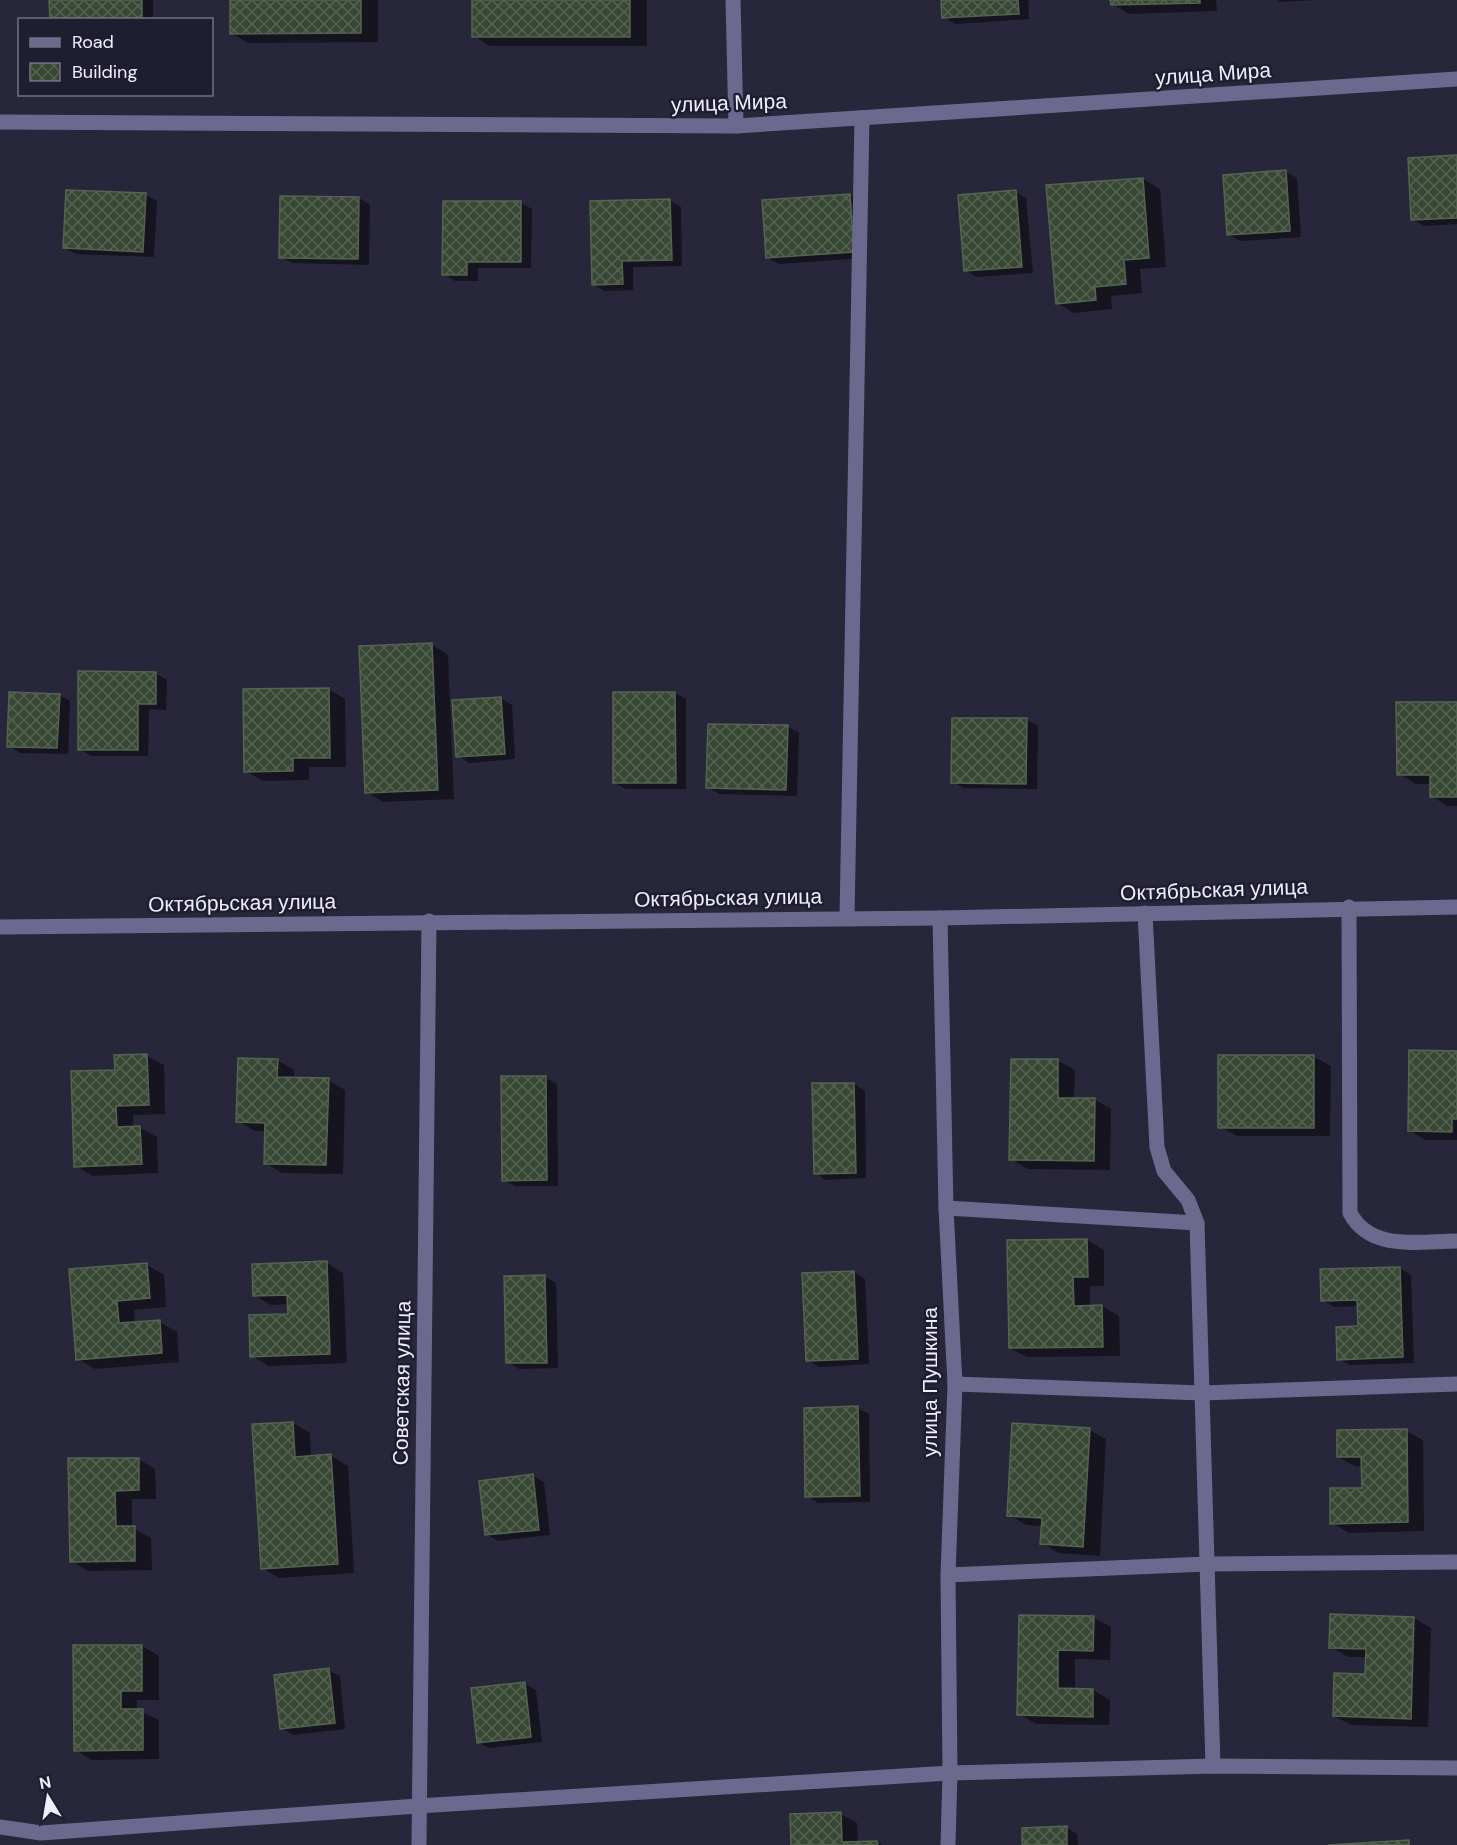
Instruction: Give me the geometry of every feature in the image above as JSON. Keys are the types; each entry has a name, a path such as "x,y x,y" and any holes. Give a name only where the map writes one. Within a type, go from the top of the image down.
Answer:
{"street":[{"path":"733,0 736,126"},
{"name":"улица Мира","path":"0,122 736,126 1457,79"},
{"path":"848,917 862,118"},
{"path":"1349,907 1350,1213 1356,1224 1365,1232 1382,1241 1457,1241"},
{"name":"Октябрьская улица","path":"0,927 429,921 940,918 1349,907 1457,907"},
{"path":"1145,913 1157,1147 1164,1171 1188,1200 1197,1223 1213,1766"},
{"name":"улица Пушкина","path":"940,918 946,1208 955,1384 948,1575 950,1773 948,1845"},
{"name":"Советская улица","path":"419,1845 429,921"},
{"path":"946,1208 1197,1223"},
{"path":"955,1384 1202,1393 1457,1384"},
{"path":"948,1575 1207,1564 1457,1563"},
{"path":"0,1827 41,1833 418,1806 950,1773 1213,1766 1457,1768"}],"building":[{"path":"49,0 142,0 142,18 50,18"},
{"path":"230,0 361,0 361,33 230,34"},
{"path":"472,0 630,0 630,37 472,37"},
{"path":"941,0 1018,0 1019,14 942,18"},
{"path":"1110,0 1200,0 1200,3 1111,5"},
{"path":"1457,155 1457,218 1411,220 1408,158"},
{"path":"1286,170 1290,231 1227,235 1223,175"},
{"path":"1143,178 1149,258 1124,260 1126,284 1095,287 1096,300 1056,304 1046,185"},
{"path":"66,190 146,193 143,252 63,248"},
{"path":"1016,190 1022,267 964,271 958,195"},
{"path":"850,194 854,252 766,258 762,200"},
{"path":"280,196 359,197 358,259 279,258"},
{"path":"670,199 672,260 622,261 623,284 592,285 590,201"},
{"path":"443,201 521,201 521,262 467,262 467,275 442,275"},
{"path":"432,643 438,790 365,793 359,646"},
{"path":"78,671 156,672 156,704 138,704 138,750 78,750"},
{"path":"329,688 330,758 293,758 293,771 244,772 243,689"},
{"path":"9,692 60,694 57,748 7,747"},
{"path":"613,692 675,692 676,783 613,783"},
{"path":"501,697 505,754 456,757 452,700"},
{"path":"1396,702 1457,702 1457,797 1430,797 1430,775 1397,775"},
{"path":"952,718 1027,718 1026,784 951,783"},
{"path":"708,724 788,725 786,790 706,788"},
{"path":"1409,1050 1457,1051 1457,1119 1452,1119 1452,1132 1408,1131"},
{"path":"147,1054 149,1105 116,1106 117,1127 140,1126 142,1164 74,1167 71,1071 115,1070 114,1055"},
{"path":"1218,1055 1314,1055 1314,1128 1218,1128"},
{"path":"238,1058 278,1059 277,1077 329,1078 326,1165 264,1164 265,1123 236,1122"},
{"path":"1011,1059 1058,1059 1058,1098 1095,1098 1094,1161 1009,1160"},
{"path":"501,1076 546,1076 547,1180 502,1181"},
{"path":"812,1083 854,1083 856,1173 814,1174"},
{"path":"1087,1239 1088,1277 1073,1277 1074,1306 1102,1305 1103,1347 1009,1348 1007,1240"},
{"path":"327,1261 330,1354 250,1357 249,1315 288,1314 287,1295 253,1296 252,1264"},
{"path":"147,1263 150,1298 117,1301 119,1323 160,1320 162,1353 76,1360 69,1269"},
{"path":"1400,1267 1403,1357 1337,1360 1336,1327 1358,1326 1357,1300 1321,1301 1320,1269"},
{"path":"854,1271 858,1359 806,1361 802,1273"},
{"path":"545,1275 547,1363 506,1363 504,1276"},
{"path":"858,1406 860,1496 805,1497 804,1408"},
{"path":"293,1422 295,1457 331,1454 338,1564 261,1569 252,1424"},
{"path":"1012,1423 1090,1428 1083,1547 1040,1544 1042,1518 1007,1516"},
{"path":"1407,1429 1408,1522 1330,1524 1330,1488 1362,1488 1361,1457 1337,1457 1337,1430"},
{"path":"68,1458 139,1458 139,1490 115,1491 116,1526 135,1526 135,1561 70,1562"},
{"path":"533,1474 539,1530 485,1535 479,1481"},
{"path":"1330,1614 1414,1617 1411,1719 1333,1716 1334,1673 1365,1674 1366,1649 1329,1648"},
{"path":"1019,1615 1094,1616 1093,1651 1058,1650 1058,1688 1093,1689 1093,1717 1017,1715"},
{"path":"73,1645 142,1645 142,1691 121,1691 121,1709 143,1709 143,1750 74,1751"},
{"path":"329,1668 335,1723 280,1729 274,1675"},
{"path":"525,1682 531,1737 477,1743 471,1688"},
{"path":"841,1812 842,1842 877,1841 878,1845 791,1845 790,1814"},
{"path":"1067,1826 1067,1845 1022,1845 1022,1828"},
{"path":"1409,1840 1409,1845 1328,1845"}]}
